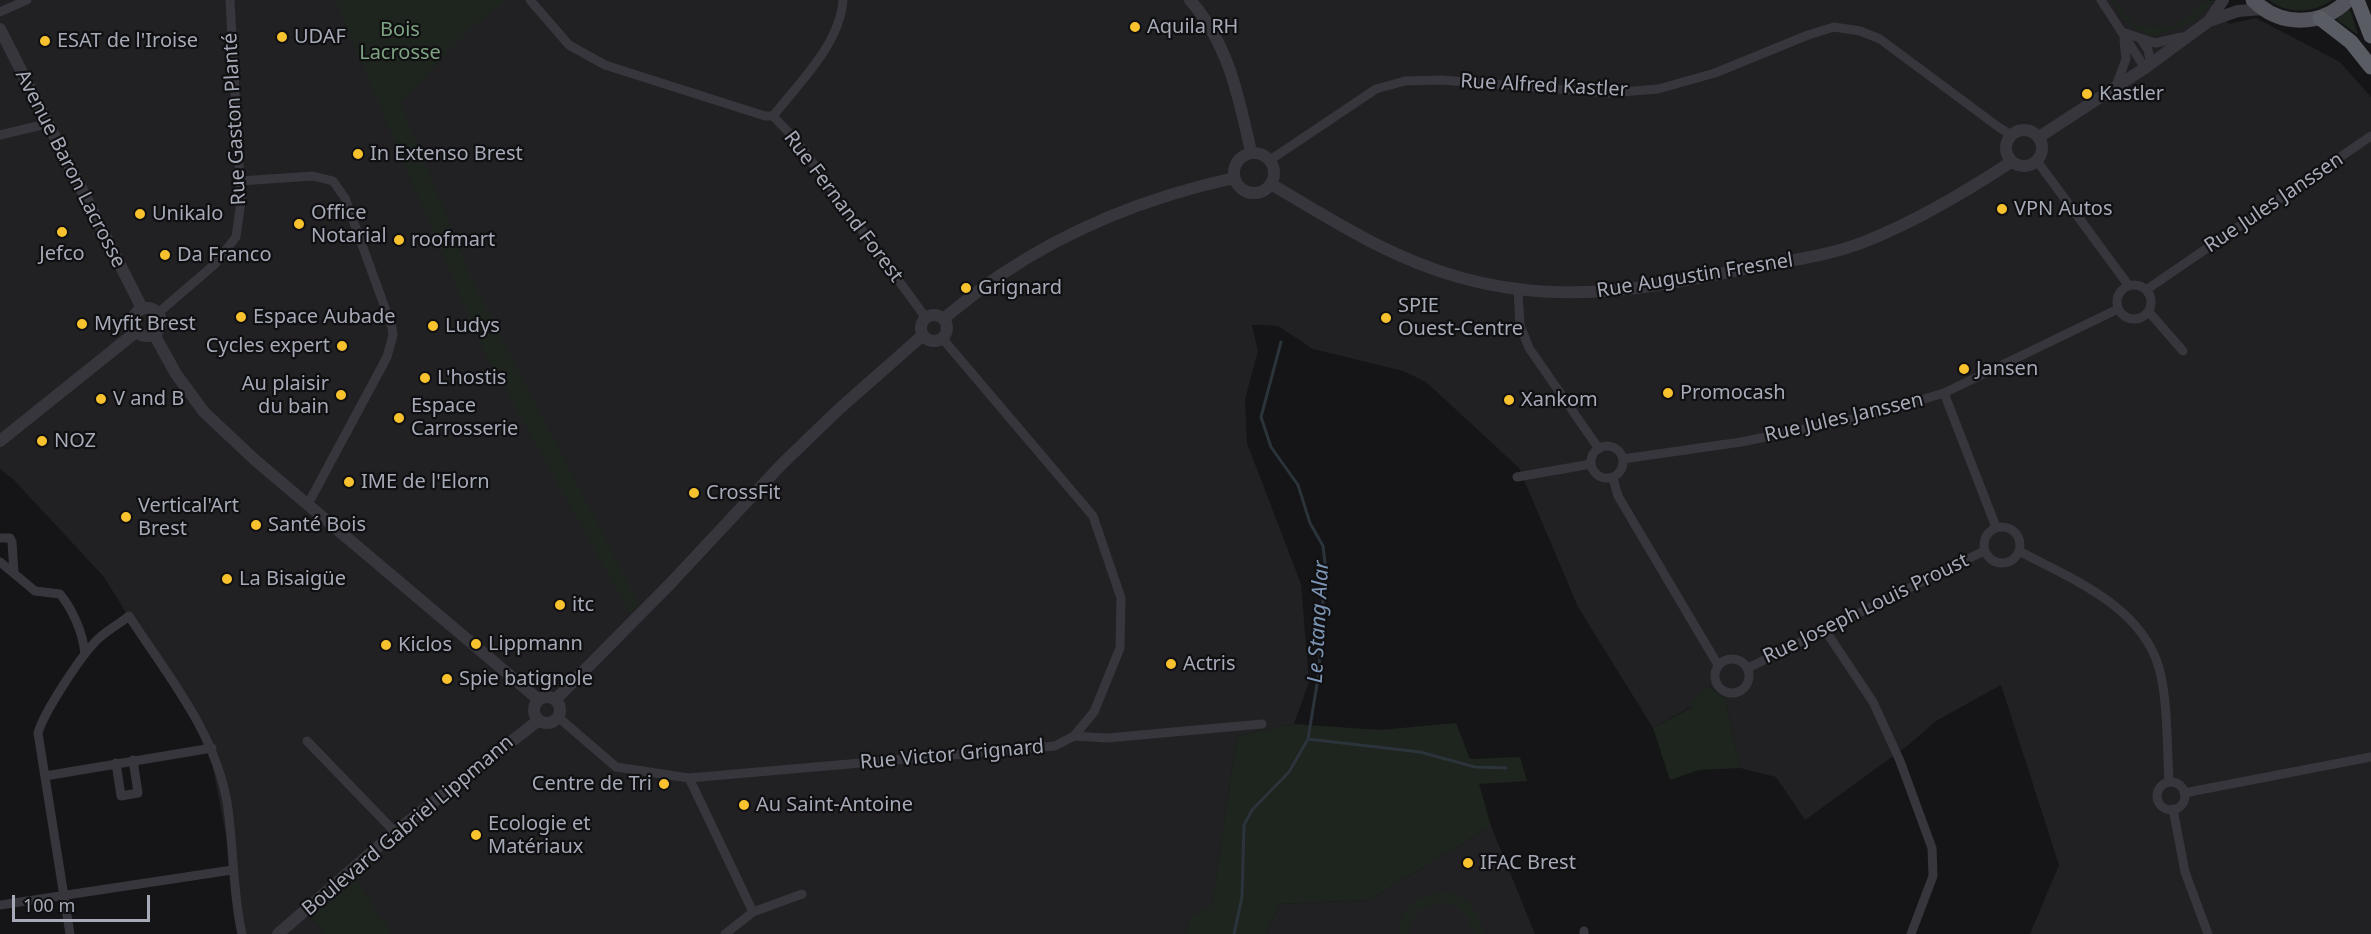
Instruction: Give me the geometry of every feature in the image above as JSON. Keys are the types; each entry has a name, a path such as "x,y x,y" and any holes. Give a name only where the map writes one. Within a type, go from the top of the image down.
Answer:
{"highway":[{"path":"2357,0 2371,36"},
{"path":"2320,18 2351,42 2371,67"}],"main road":[{"path":"2257,5 2283,19 2301,21 2320,18 2334,12 2348,0"}],"street":[{"path":"0,12 27,0"},
{"name":"Rue Gaston Planté","path":"158,313 215,264 229,249 236,237 240,219 240,181 230,0"},
{"name":"Rue Fernand Forest","path":"530,0 569,45 605,65 765,116 773,116 796,140 926,318"},
{"path":"773,116 828,44 842,16 843,0"},
{"path":"1190,0 1220,41 1242,112 1251,152"},
{"path":"2101,0 2148,66"},
{"path":"2209,21 2223,0"},
{"path":"2039,137 2148,66 2209,21 2257,5"},
{"name":"Rue Alfred Kastler","path":"1270,160 1376,89 1405,81 1441,80 1609,93 1658,89 1715,73 1808,35 1834,27 1860,31 1880,39 1991,123 2012,135"},
{"name":"Avenue Baron Lacrosse","path":"0,29 46,124 142,308"},
{"path":"2122,32 2155,44 2167,43 2192,34"},
{"path":"2116,86 2126,59 2122,32"},
{"path":"2141,39 2148,50 2148,66"},
{"path":"0,135 46,124"},
{"path":"2025,130 2039,137 2043,149 2037,161 2024,167 2011,162 2006,145 2012,135 2025,130"},
{"name":"Rue Jules Janssen","path":"2146,290 2371,136"},
{"path":"1251,152 1262,154 1270,160 1275,172 1271,184 1261,192 1248,192 1237,185 1234,178 1236,162 1251,152"},
{"path":"2037,161 2129,286"},
{"name":"Rue Augustin Fresnel","path":"1271,184 1389,252 1462,278 1518,290 1568,294 1627,291 1833,251 1862,242 1923,216 2011,162"},
{"path":"240,181 313,177 333,181 345,198 392,327 393,335 387,357 308,504"},
{"path":"943,319 1002,274 1084,228 1149,200 1234,178"},
{"path":"2135,285 2146,290 2152,303 2149,312 2134,320 2126,318 2118,309 2119,294 2129,286 2135,285"},
{"path":"1518,290 1520,325 1529,348 1599,449"},
{"path":"142,308 150,308 158,313 161,322 154,334 145,336 136,332 132,320 135,313 142,308"},
{"name":"Rue Jules Janssen","path":"1623,459 1741,442 1864,417 1944,393 2118,309"},
{"path":"2149,312 2183,351"},
{"path":"937,315 943,319 947,327 942,338 930,340 923,335 922,324 926,318 937,315"},
{"path":"0,441 136,332"},
{"path":"154,334 176,374 204,412 308,504 539,700"},
{"path":"555,700 669,585 782,464 838,410 923,335"},
{"name":"Rue Victor Grignard","path":"558,717 616,767 689,778 1055,746 1074,736 1094,712 1120,648 1121,598 1093,516 942,338"},
{"path":"1944,393 1996,527"},
{"path":"1611,447 1617,449 1623,459 1620,474 1607,479 1596,474 1591,464 1592,458 1599,449 1611,447"},
{"path":"1517,477 1546,474 1591,464"},
{"path":"1613,478 1618,496 1718,665 1715,680 1718,686 1725,692 1733,693 1748,684 1750,676 1748,668 1734,658 1718,665"},
{"path":"2003,526 2015,532 2020,544 2019,551 2015,557 2002,563 1988,558 1984,551 1985,537 1996,527 2003,526"},
{"path":"0,538 10,538 12,542 14,573"},
{"name":"Rue Joseph Louis Proust","path":"1748,668 1984,551"},
{"path":"2019,551 2088,588 2123,610 2141,632 2160,670 2169,782"},
{"path":"0,562 35,591 60,594 67,602 84,640 85,654"},
{"path":"70,934 38,733 43,717 85,654 96,641 129,616 186,701 212,748 227,801 232,870 242,934"},
{"path":"1825,630 1873,702 1900,761 1932,848 1933,876 1911,934"},
{"path":"547,697 555,700 560,706 558,717 547,723 539,720 534,710 539,700 547,697"},
{"name":"Boulevard Gabriel Lippmann","path":"278,934 395,832 539,720"},
{"path":"1074,736 1107,738 1262,724"},
{"path":"307,741 395,832"},
{"path":"45,776 212,748"},
{"path":"2184,793 2371,758"},
{"path":"116,763 121,796 138,793 133,760"},
{"path":"689,778 753,912"},
{"path":"2169,782 2180,786 2184,793 2183,801 2173,809 2164,808 2157,798 2161,786 2169,782"},
{"path":"2173,809 2185,872 2208,934"},
{"path":"0,905 232,870"},
{"path":"725,934 753,912 802,894"}],"shaded area":[{"path":"0,0 2209,0 2229,24 2256,18 2340,62 2371,97 2371,934 2030,934 2059,865 2001,685 1936,721 1907,746 1805,820 1776,777 1740,768 1725,698 1709,686 1692,706 1653,728 1578,607 1519,468 1426,382 1403,371 1313,349 1278,326 1252,325 1258,351 1245,399 1247,443 1301,584 1309,682 1294,724 1237,736 1212,906 1190,917 1185,934 392,934 311,917 324,934 245,934 209,748 104,577 14,480 0,469"},
{"name":"IFAC Brest","path":"1491,826 1535,934 1266,934 1279,904 1369,900"}],"green space":[{"name":"Bois Lacrosse","path":"335,0 508,0 472,27 400,102 472,280 639,605 630,613 483,349"},
{"path":"2112,0 2116,0 2132,24 2160,27 2176,24 2205,3 2216,0 2192,22 2151,37 2124,21"},
{"path":"2269,0 2332,0 2309,10 2292,10"},
{"path":"2350,9 2358,35 2336,19"},
{"path":"1708,686 1725,698 1740,768 1699,770 1670,780 1653,728 1692,707 1690,702"},
{"path":"1456,723 1470,759 1520,757 1527,781 1479,784 1491,826 1369,900 1279,904 1266,934 1185,934 1190,917 1212,905 1237,736 1294,724 1380,730"},
{"path":"357,881 392,934 324,934 311,917"},
{"path":"1443,892 1459,897 1471,906 1485,934 1474,934 1464,912 1453,905 1435,903 1421,910 1415,917 1409,934 1399,934 1403,917 1412,904 1426,896"}],"waterway":[{"name":"Le Stang Alar","path":"1234,934 1242,897 1244,825 1252,810 1289,772 1308,739 1319,672 1325,563 1323,546 1310,523 1298,485 1271,447 1261,417 1281,342"},
{"path":"1308,739 1420,752 1475,767 1506,768"}],"place":[{"name":"Aquila RH","path":"1135,27"},
{"name":"UDAF","path":"282,37"},
{"name":"ESAT de l'Iroise","path":"45,41"},
{"name":"Kastler","path":"2087,94"},
{"name":"In Extenso Brest","path":"358,154"},
{"name":"VPN Autos","path":"2002,209"},
{"name":"Unikalo","path":"140,214"},
{"name":"Office Notarial","path":"299,224"},
{"name":"Jefco","path":"62,232"},
{"name":"roofmart","path":"399,240"},
{"name":"Da Franco","path":"165,255"},
{"name":"Grignard","path":"966,288"},
{"name":"Espace Aubade","path":"241,317"},
{"name":"SPIE Ouest-Centre","path":"1386,318"},
{"name":"Myfit Brest","path":"82,324"},
{"name":"Ludys","path":"433,326"},
{"name":"Cycles expert","path":"342,346"},
{"name":"Jansen","path":"1964,369"},
{"name":"L'hostis","path":"425,378"},
{"name":"Promocash","path":"1668,393"},
{"name":"Au plaisir du bain","path":"341,395"},
{"name":"V and B","path":"101,399"},
{"name":"Xankom","path":"1509,400"},
{"name":"Espace Carrosserie","path":"399,418"},
{"name":"NOZ","path":"42,441"},
{"name":"IME de l'Elorn","path":"349,482"},
{"name":"CrossFit","path":"694,493"},
{"name":"Vertical'Art Brest","path":"126,517"},
{"name":"Santé Bois","path":"256,525"},
{"name":"La Bisaigüe","path":"227,579"},
{"name":"itc","path":"560,605"},
{"name":"Lippmann","path":"476,644"},
{"name":"Kiclos","path":"386,645"},
{"name":"Actris","path":"1171,664"},
{"name":"Spie batignole","path":"447,679"},
{"name":"Centre de Tri","path":"664,784"},
{"name":"Au Saint-Antoine","path":"744,805"},
{"name":"Ecologie et Matériaux","path":"476,835"},
{"name":"IFAC Brest","path":"1468,863"}]}
